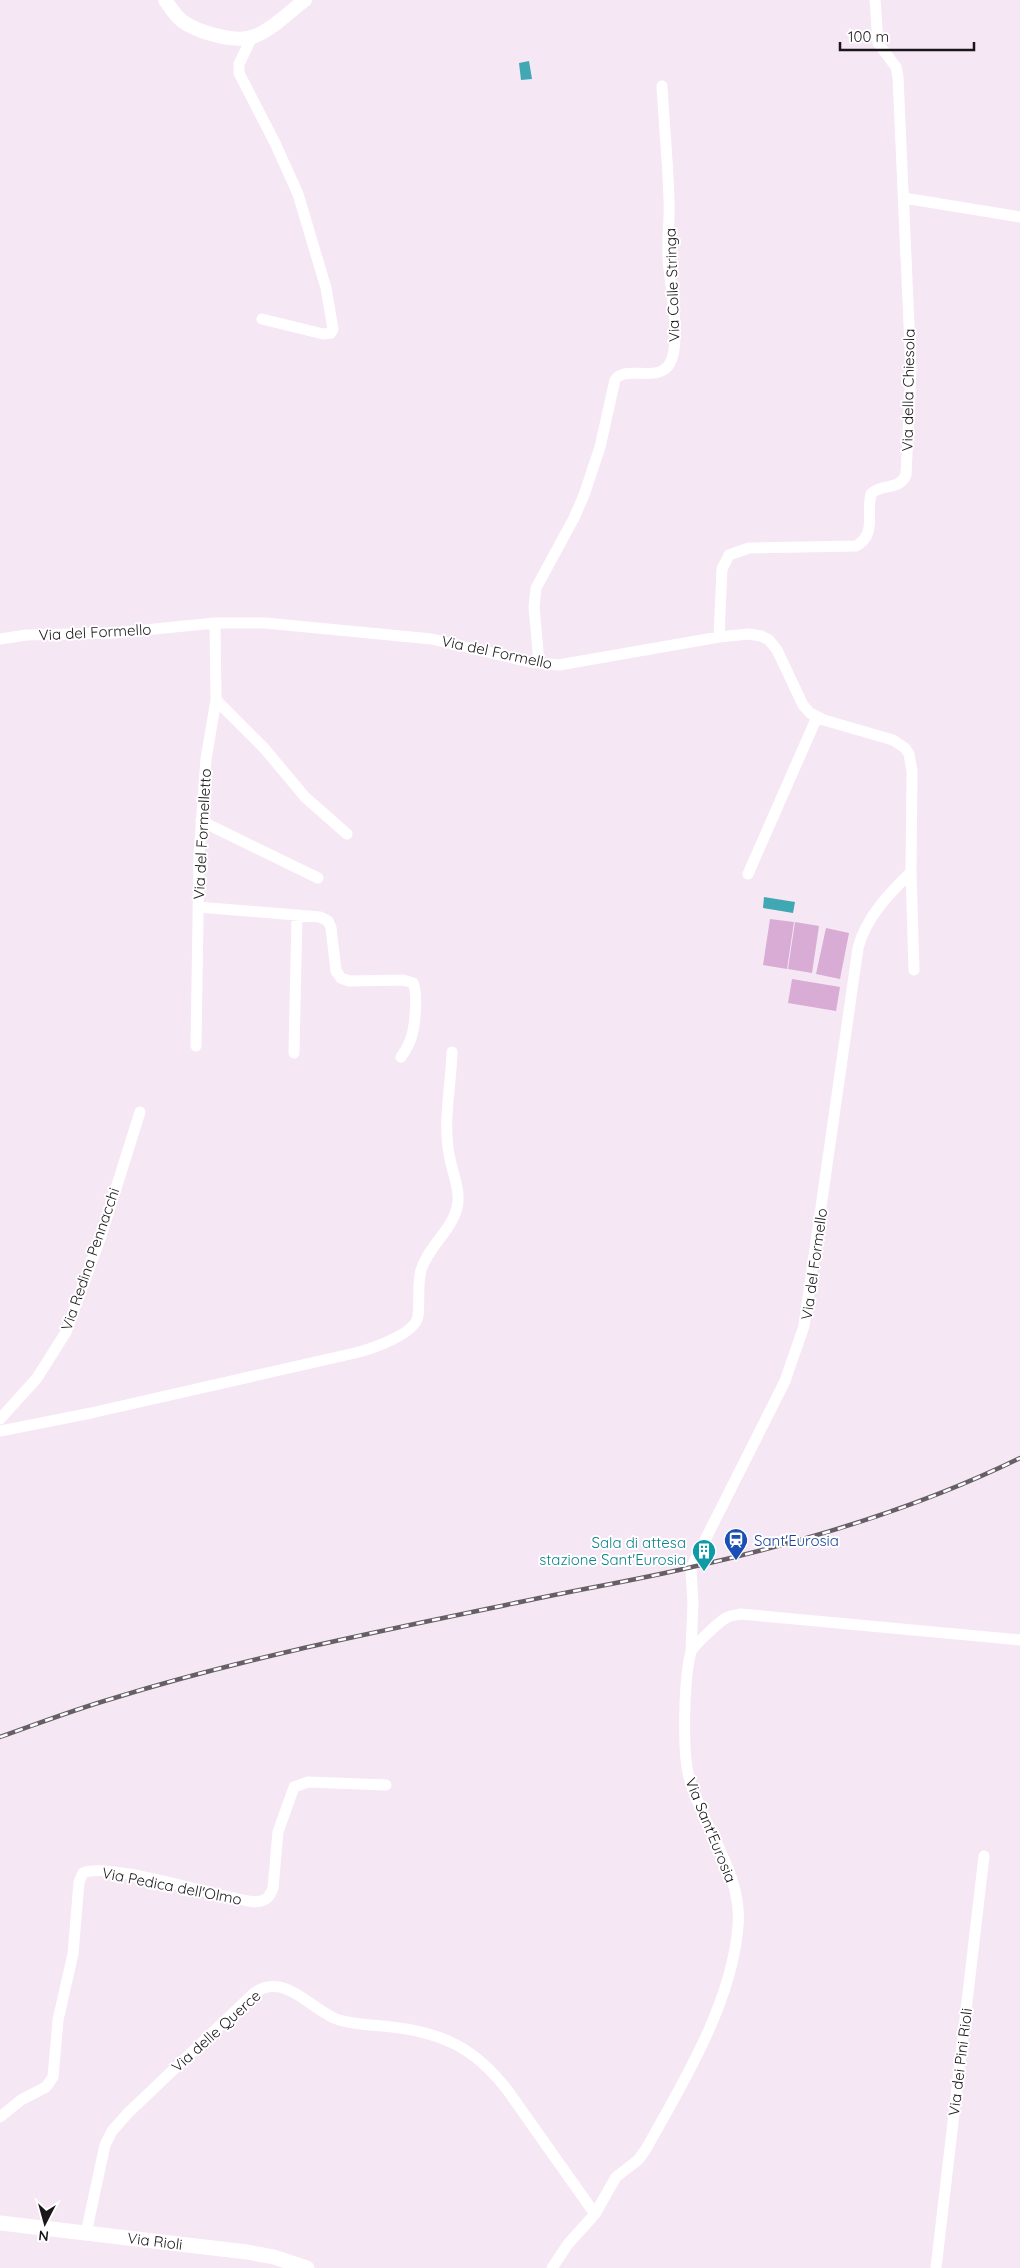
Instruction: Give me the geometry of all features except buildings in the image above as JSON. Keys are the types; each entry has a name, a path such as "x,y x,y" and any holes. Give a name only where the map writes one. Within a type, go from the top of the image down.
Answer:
{"main road":[{"name":"Via Rioli","path":"0,2223 247,2252 274,2257 307,2268"}],"street":[{"path":"165,0 179,18 194,28 234,39 252,38 262,33 305,0"},
{"name":"Via della Chiesola","path":"719,637 722,569 729,555 749,548 856,546 864,541 869,532 871,494 876,490 896,485 905,478 911,378 898,74 894,64 878,43 875,0"},
{"path":"252,38 239,64 239,73 295,186 326,288 333,329 330,333 323,334 262,319"},
{"name":"Via Colle Stringa","path":"539,663 534,607 536,588 571,525 584,494 600,447 615,380 622,374 660,372 668,367 673,357 675,336 668,258 669,194 662,86"},
{"path":"904,198 1020,217"},
{"name":"Via del Formello","path":"0,639 26,635 114,633 215,623 271,623 420,637 539,663 574,663 719,637 752,634 767,639 778,653 804,707 817,717"},
{"name":"Via del Formelletto","path":"196,1046 201,821 207,751 216,700 215,623"},
{"path":"216,700 268,752 301,792 347,834"},
{"path":"748,874 817,717 889,738 899,743 908,751 912,772 911,872 914,970"},
{"path":"201,821 318,878"},
{"name":"Via del Formello","path":"692,1650 693,1603 691,1568 783,1386 804,1330 858,948 866,928 878,908 911,872"},
{"path":"198,907 320,917 328,921 333,934 336,972 341,978 349,981 403,980 413,983 415,990 414,1027 411,1039 402,1057"},
{"path":"294,1053 297,915"},
{"path":"0,1431 90,1413 355,1353 378,1346 412,1328 418,1317 420,1271 458,1206 458,1193 446,1133 452,1052"},
{"name":"Via Redina Pennacchi","path":"0,1419 37,1378 66,1332 101,1236 140,1112"},
{"path":"692,1650 723,1620 741,1614 1020,1640"},
{"name":"Via Sant'Eurosia","path":"552,2268 568,2244 595,2214 616,2177 638,2160 646,2149 702,2044 720,2001 737,1940 739,1914 736,1890 695,1796 687,1766 686,1697 692,1650"},
{"name":"Via Pedica dell'Olmo","path":"0,2117 20,2100 46,2087 54,2077 56,2032 71,1966 79,1882 83,1873 92,1870 125,1874 228,1897 254,1901 264,1900 269,1896 273,1888 278,1832 294,1787 308,1782 386,1785"},
{"name":"Via dei Pini Rioli","path":"936,2268 984,1856"},
{"name":"Via delle Querce","path":"86,2233 103,2152 112,2131 128,2113 254,1992 270,1986 284,1988 300,1995 327,2014 340,2020 418,2031 449,2040 467,2050 483,2063 508,2091 595,2214"}],"shaded area":[{"path":"770,919 794,922 787,969 763,965"},
{"path":"795,922 819,926 812,973 788,969"},
{"path":"826,928 849,933 840,979 816,974"},
{"path":"792,979 840,987 836,1011 788,1003"}],"water":[{"path":"529,61 532,79 521,80 519,63"},
{"path":"764,897 795,902 793,913 763,908"}],"railway":[{"path":"0,1737 97,1703 265,1657 671,1572 776,1547 900,1508 941,1493 1020,1458"}],"place":[{"name":"Sant'Eurosia","path":"736,1561"},
{"name":"Sala di attesa stazione Sant'Eurosia","path":"704,1572"}]}
